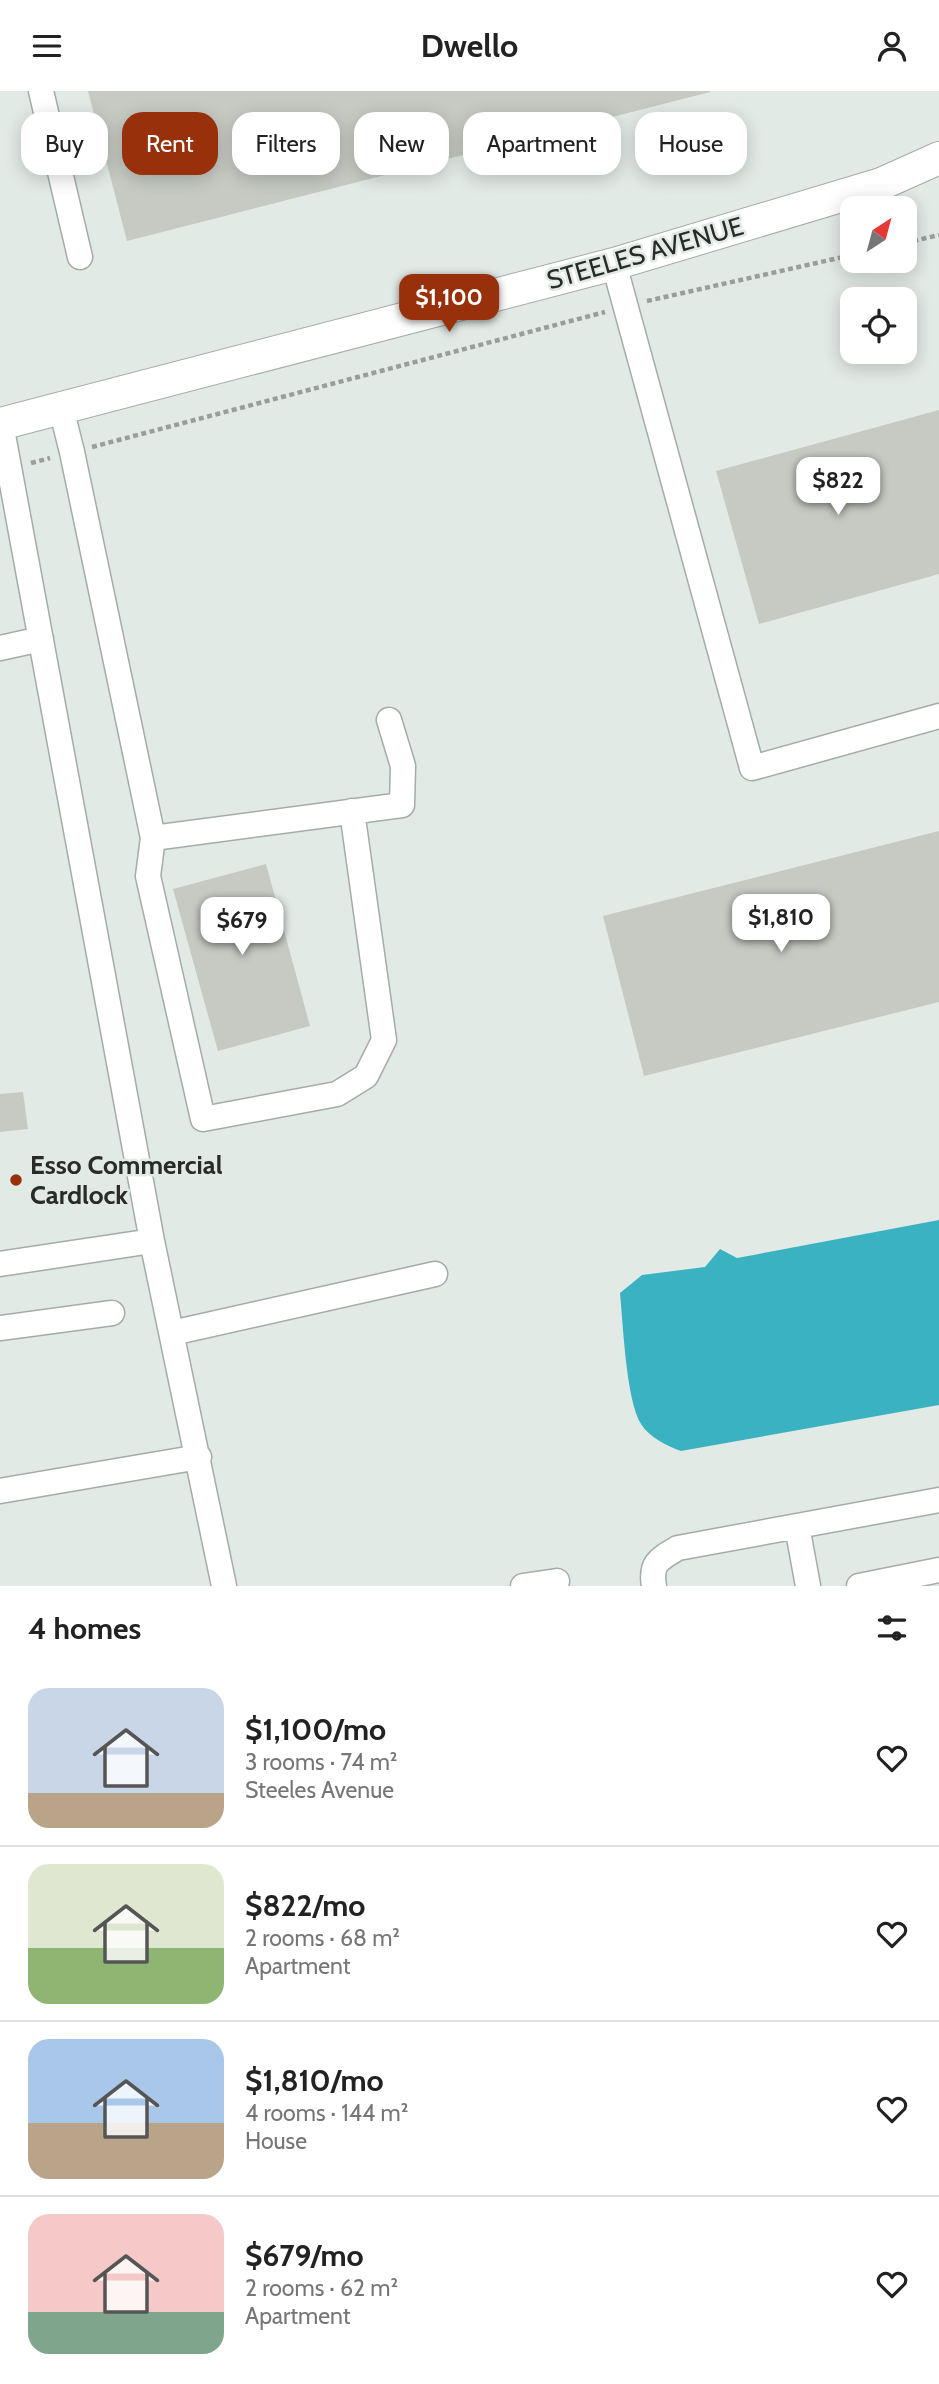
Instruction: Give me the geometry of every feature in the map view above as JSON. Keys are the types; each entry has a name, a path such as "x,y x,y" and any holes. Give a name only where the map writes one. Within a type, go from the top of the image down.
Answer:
{"main road":[{"name":"STEELES AVENUE","path":"0,424 614,264 881,184 939,158"},
{"name":"STEELES AVENUE","path":"881,184 939,177"}],"lane":[{"path":"41,91 80,257"},
{"path":"614,264 752,768 939,716"},
{"path":"61,408 153,838 148,876 202,1119 337,1094 366,1076 384,1040 352,811"},
{"path":"0,424 152,1241 224,1586"},
{"path":"0,649 41,639"},
{"path":"153,838 402,805 403,766 389,720"},
{"path":"0,1264 152,1241"},
{"path":"172,1333 435,1275"},
{"path":"0,1328 112,1313"},
{"path":"0,1491 198,1457"},
{"path":"654,1586 652,1572 659,1559 678,1548 939,1500"},
{"path":"797,1526 808,1586"},
{"path":"859,1586 939,1570"},
{"path":"523,1586 557,1581"}],"path":[{"path":"917,240 939,235"},
{"path":"9,468 626,306 840,258"}],"water":[{"path":"939,1220 939,1405 681,1451 659,1441 641,1424 629,1380 620,1293 642,1275 705,1267 720,1249 737,1258"}],"building":[{"path":"88,91 710,91 621,115 621,112 463,112 463,155 449,159 449,112 354,112 354,175 385,175 127,241 108,168 108,112 93,112"},
{"path":"939,410 939,574 759,624 716,471"},
{"path":"939,831 939,1002 644,1076 603,916"},
{"path":"266,864 310,1026 218,1051 173,889"},
{"path":"23,1092 28,1129 0,1132 0,1094"}],"place":[{"name":"Esso Commercial Cardlock","path":"16,1180"}]}
